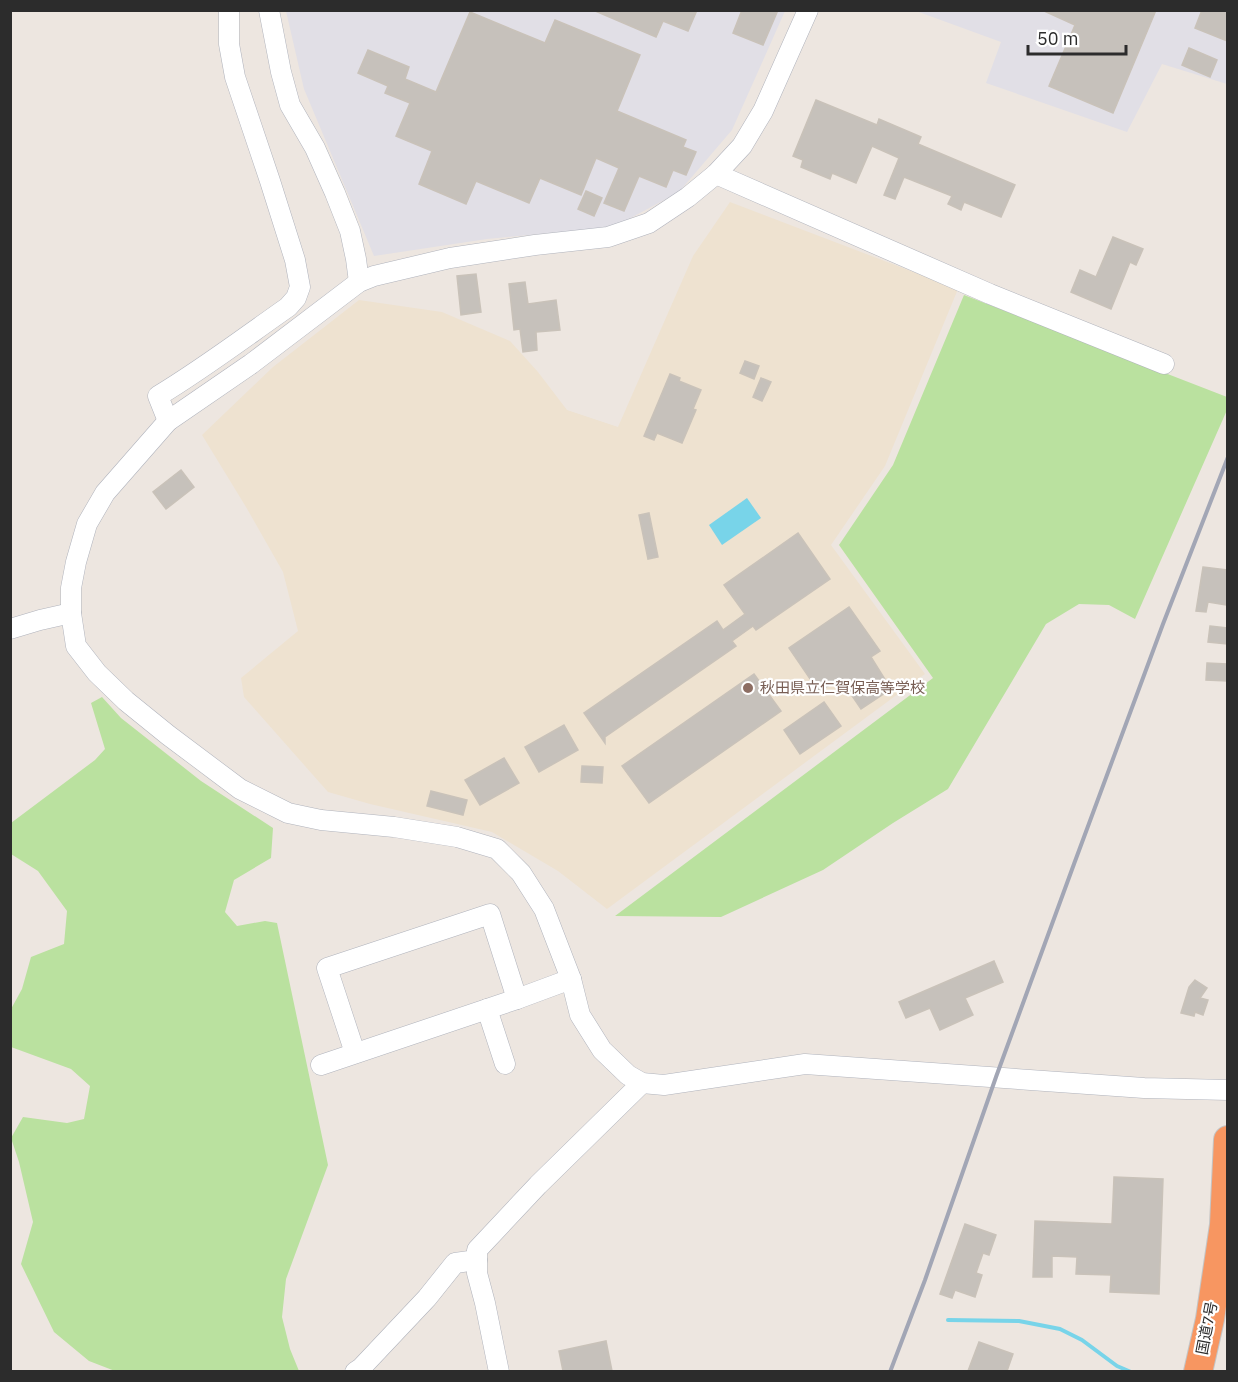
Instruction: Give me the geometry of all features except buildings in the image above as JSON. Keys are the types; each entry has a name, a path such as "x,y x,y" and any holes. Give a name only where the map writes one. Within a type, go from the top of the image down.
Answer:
{"highway":[{"name":"国道7号","path":"1198,1371 1210,1319 1224,1225 1227,1140"}],"street":[{"path":"168,421 158,396 288,307 296,298 300,287 295,261 235,77 229,44 229,10"},
{"path":"269,10 290,105 315,148 350,231 359,282"},
{"path":"808,10 763,111 742,146 716,174 688,197 649,223 608,237 450,258 374,276 359,282 251,364 168,421 105,493 87,524 71,588 71,613 76,646 97,673 126,701 168,735 240,789 288,813 321,820 394,827 457,837 497,849 521,873 544,909 571,979 580,1015 602,1050 628,1075 642,1083 664,1085 805,1064 1144,1088 1227,1090"},
{"path":"716,174 990,294 1164,364"},
{"path":"10,629 71,613"},
{"path":"355,1053 327,968 490,914 517,999"},
{"path":"321,1065 571,979"},
{"path":"487,1009 505,1064"},
{"path":"499,1371 477,1273 477,1250 538,1185 642,1083"},
{"path":"356,1371 427,1298 456,1263 477,1260"}],"shaded area":[{"path":"286,11 785,11 732,130 679,192 614,227 487,239 374,256 304,89"},
{"path":"916,11 1227,11 1227,84 1162,64 1127,132 986,83 1001,42"},
{"path":"730,202 958,289 885,466 831,545 925,674 607,909 558,871 492,832 328,792 244,697 241,678 298,631 283,572 202,435 273,367 359,300 442,312 510,341 538,372 567,410 618,427 693,256"}],"green space":[{"path":"964,295 1227,397 1227,410 1135,619 1109,605 1079,604 1046,624 948,789 823,870 721,917 615,916 933,678 839,545 893,465"},
{"path":"102,697 121,718 201,781 273,828 271,858 234,880 225,912 237,926 265,921 277,923 328,1165 286,1279 282,1317 290,1349 299,1371 115,1371 89,1361 54,1332 21,1264 33,1222 11,1138 23,1117 67,1123 84,1119 90,1086 71,1069 11,1047 11,1009 22,989 31,957 64,944 67,911 38,871 11,854 11,823 95,760 105,749 91,703"}],"water":[{"path":"747,498 761,518 722,545 709,525"}],"waterway":[{"path":"948,1320 1019,1321 1060,1329 1082,1340 1117,1366 1131,1372"}],"railway":[{"path":"890,1372 1074,864 1228,457"}],"place":[{"name":"秋田県立仁賀保高等学校","path":"748,688"}]}
